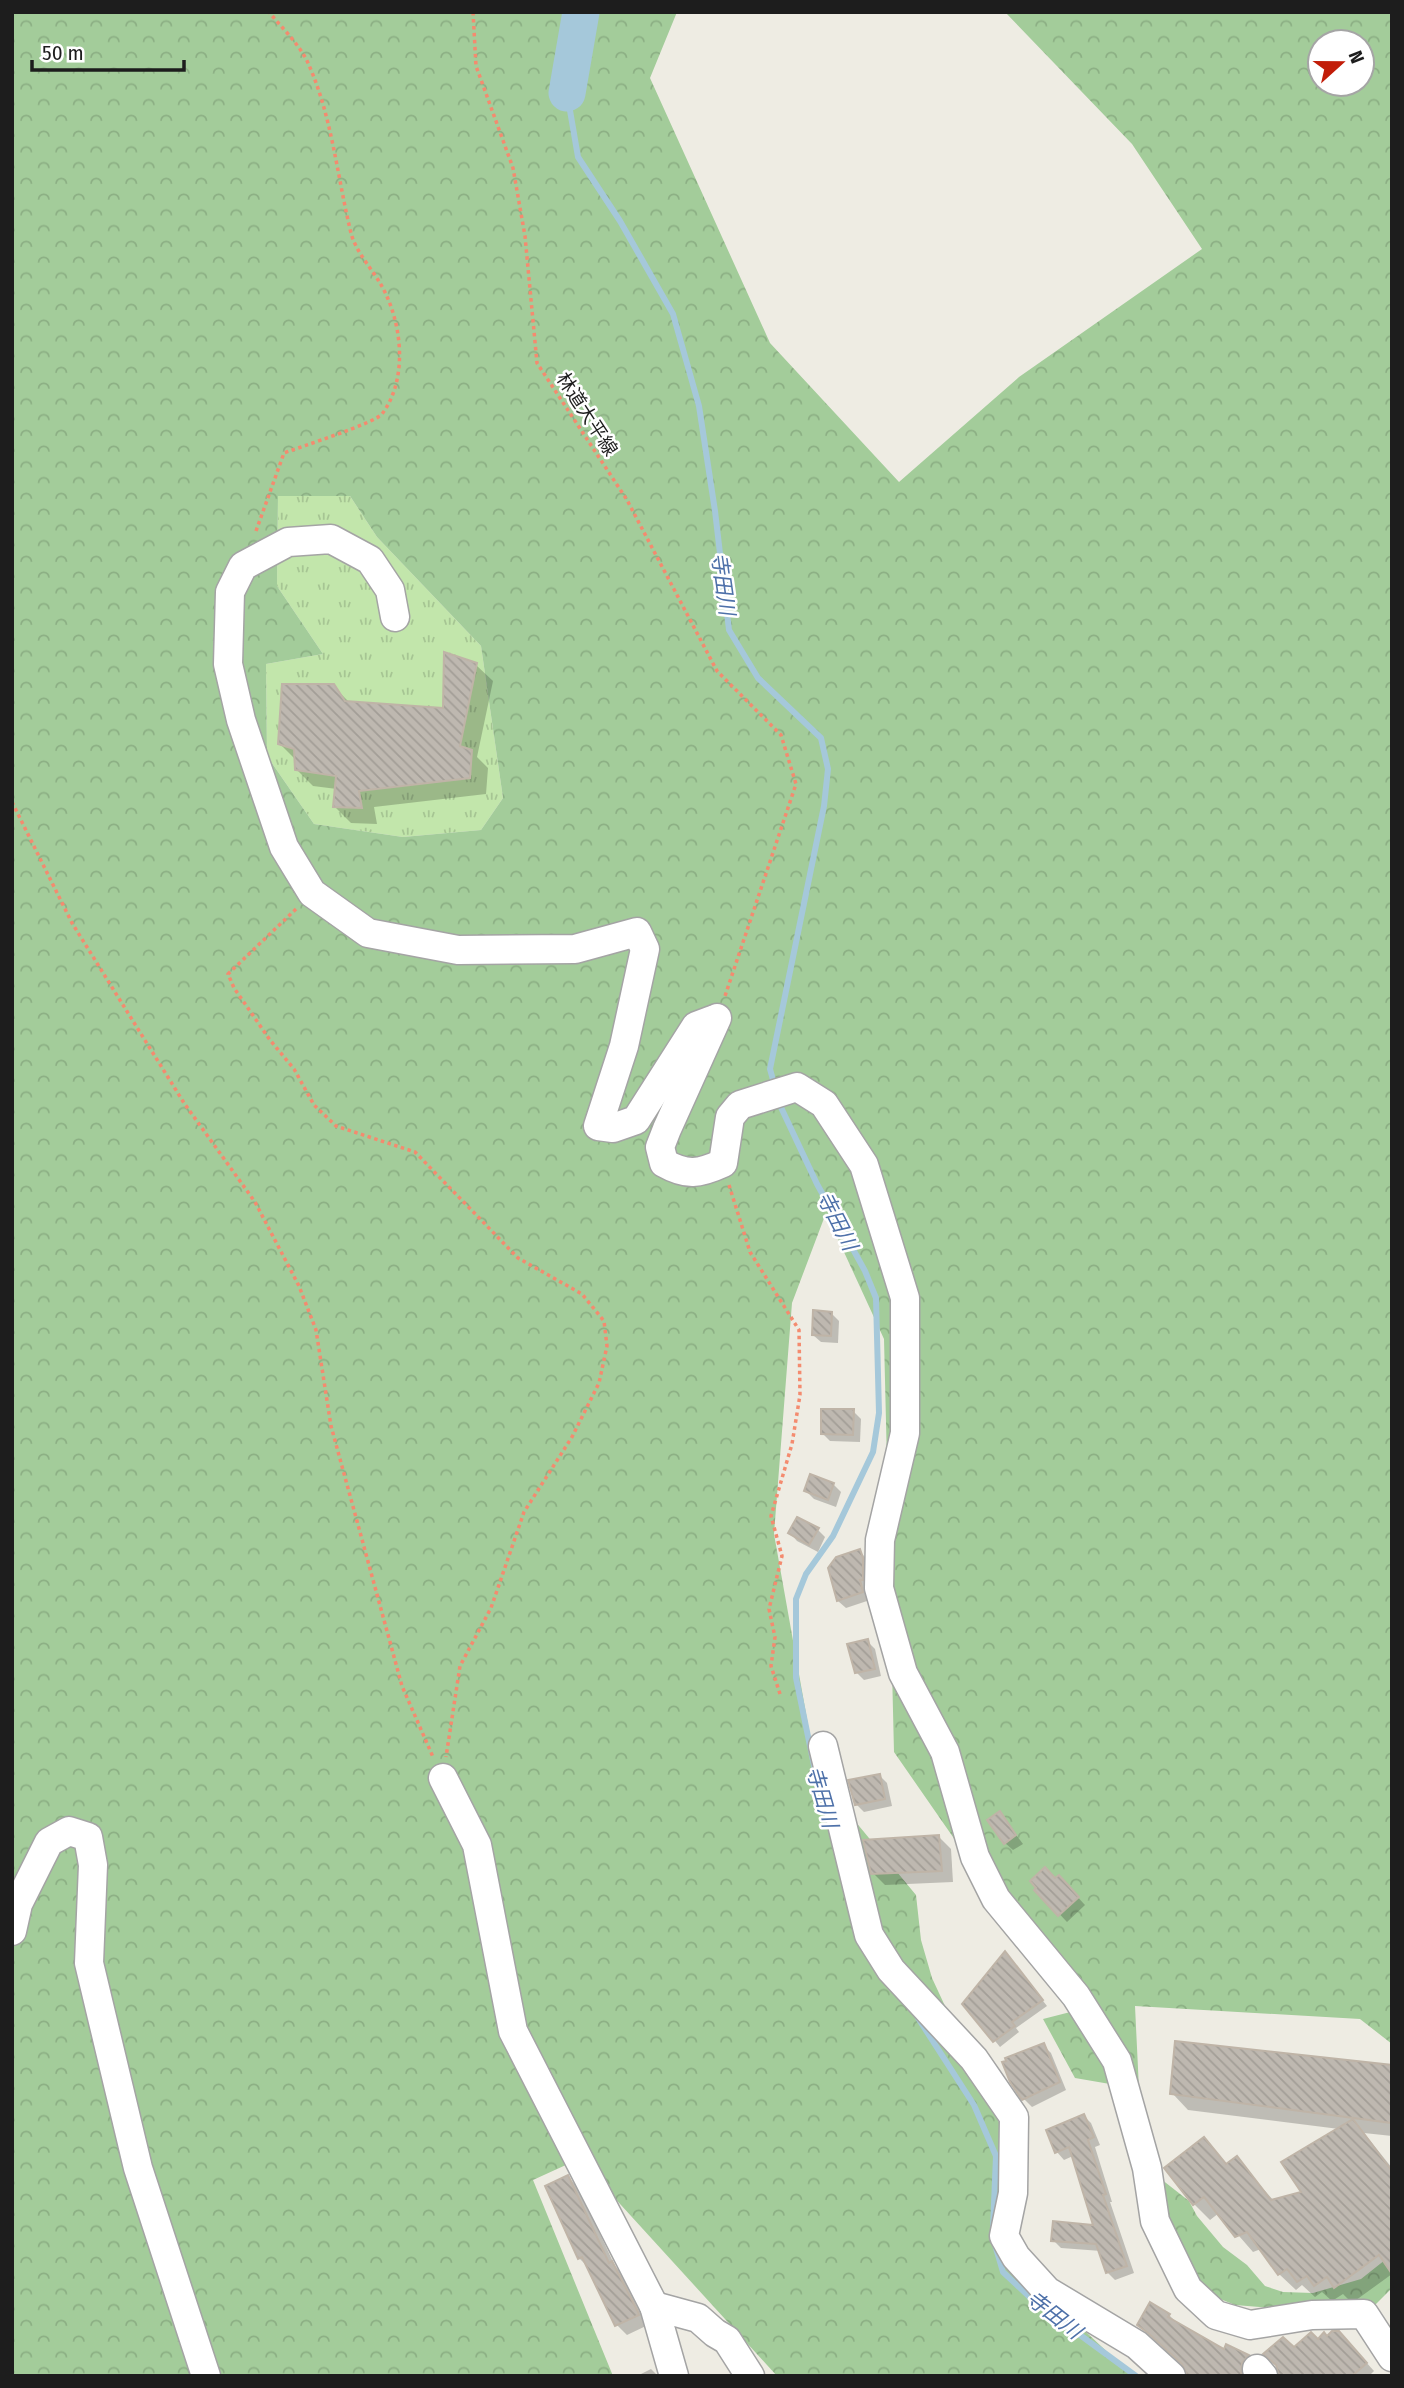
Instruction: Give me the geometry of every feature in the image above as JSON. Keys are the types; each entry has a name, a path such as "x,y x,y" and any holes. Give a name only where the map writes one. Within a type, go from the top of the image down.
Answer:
{"street":[{"path":"395,617 390,590 370,560 331,539 288,542 243,566 230,592 228,664 241,720 284,847 312,893 368,933 458,950 575,949 637,932 645,950 624,1046 598,1126 613,1128 636,1120 696,1026 717,1018"},
{"path":"717,1018 660,1147 664,1163 678,1171 695,1173 723,1163 730,1117 740,1105 797,1087 824,1104 864,1164 905,1298 905,1433 880,1540 879,1588 904,1673 945,1752 975,1857 996,1899 1076,1996 1117,2061 1147,2168 1155,2221 1188,2289 1216,2315 1250,2325 1312,2315 1364,2314 1392,2357 1390,2355 1378,2376"},
{"path":"823,1746 869,1935 891,1970 974,2059 1014,2118 1013,2193 1004,2236 1016,2257 1048,2291 1137,2345 1171,2376"},
{"path":"443,1778 477,1845 513,2031 654,2306 674,2376"},
{"path":"12,1931 18,1904 49,1842 69,1831 88,1837 93,1865 89,1963 138,2168 206,2376"},
{"path":"654,2306 698,2318 727,2340 750,2376"}],"path":[{"path":"243,566 284,453 380,417 393,396 400,363 396,321 382,287 351,236 345,195 326,116 307,61 270,12"},
{"name":"林道大平線","path":"473,12 476,66 513,169 525,236 537,363 628,500 717,671 781,735 796,784 717,1018"},
{"path":"12,802 72,923 184,1103 255,1202 299,1286 316,1330 331,1426 402,1686 443,1778"},
{"path":"312,893 228,974 234,988 294,1069 314,1105 336,1126 415,1152 518,1258 582,1294 604,1321 607,1346 599,1383 572,1437 524,1512 492,1608 460,1666 443,1778"},
{"path":"723,1163 750,1252 799,1330 800,1395 792,1444 771,1516 782,1556 769,1609 775,1637 771,1666 780,1695"}],"green space":[{"path":"12,12 677,12 650,78 770,343 899,482 1019,377 1202,249 1132,144 1005,12 1392,12 1392,2044 1360,2019 1135,2006 1139,2089 1075,2078 1043,2019 1086,2008 996,1899 894,1752 884,1339 826,1213 792,1303 774,1534 817,1775 916,1895 921,1940 932,1978 1004,2133 1008,2259 1133,2376 777,2376 579,2159 533,2180 613,2376 12,2376","holes":["278,496 350,496 377,537 481,646 503,798 481,830 403,837 314,824 267,756 266,664 323,654 277,586"]},
{"path":"278,496 350,496 377,537 481,646 503,798 481,830 403,837 314,824 267,756 266,664 323,654 277,586"},
{"path":"1147,2168 1189,2201 1197,2216 1223,2247 1247,2265 1265,2286 1283,2292 1313,2293 1361,2279 1390,2256 1392,2288 1373,2307 1286,2309 1235,2305 1193,2288"}],"building":[{"path":"444,652 477,663 460,746 472,750 470,778 359,791 362,808 333,807 336,776 295,770 294,749 278,744 282,684 334,684 345,701 443,708"},
{"path":"813,1310 832,1312 831,1336 812,1335"},
{"path":"821,1409 854,1409 853,1435 821,1434"},
{"path":"810,1474 834,1483 828,1500 804,1491"},
{"path":"797,1517 819,1528 809,1545 788,1533"},
{"path":"860,1549 863,1558 863,1580 860,1580 863,1592 837,1601 828,1568 836,1557"},
{"path":"868,1639 875,1669 855,1673 847,1644"},
{"path":"880,1774 885,1799 855,1805 848,1780"},
{"path":"1000,1811 1016,1835 1004,1844 987,1820"},
{"path":"939,1835 942,1871 871,1874 863,1840"},
{"path":"1045,1867 1055,1878 1059,1875 1079,1897 1058,1916 1034,1890 1036,1888 1030,1881"},
{"path":"1005,1951 1043,2000 1012,2022 1015,2026 993,2042 962,2004"},
{"path":"1175,2041 1392,2065 1392,2123 1170,2094"},
{"path":"1044,2043 1060,2082 1022,2100 1010,2082 1002,2062 1006,2061 1005,2058"},
{"path":"1084,2114 1094,2137 1088,2140 1106,2194 1103,2195 1127,2266 1106,2273 1096,2244 1051,2241 1053,2221 1093,2225 1069,2147 1055,2153 1046,2130"},
{"path":"1353,2119 1392,2171 1392,2274 1379,2255 1334,2288 1327,2277 1314,2286 1307,2276 1297,2282 1287,2269 1278,2275 1247,2232 1235,2237 1204,2197 1193,2205 1164,2168 1204,2137 1226,2164 1237,2156 1271,2200 1301,2192 1281,2162"},
{"path":"568,2175 609,2263 612,2261 639,2315 615,2326 582,2257 578,2259 545,2186"},
{"path":"1150,2302 1170,2314 1168,2317 1224,2349 1226,2344 1249,2355 1242,2363 1241,2376 1187,2375 1182,2364 1137,2325"},
{"path":"1332,2331 1339,2331 1367,2363 1352,2376 1279,2376 1276,2365 1263,2354 1283,2337 1294,2347 1311,2332 1318,2339 1324,2332 1327,2336"}],"waterway":[{"name":"寺田川","path":"567,93 581,12"},
{"name":"寺田川","path":"567,93 578,157 620,221 673,314 699,406 729,630 758,678 821,738 828,769 824,806 770,1069 775,1087"},
{"name":"寺田川","path":"778,1101 817,1184 865,1271 876,1298 879,1413 873,1452 833,1536 806,1574 796,1599 796,1678 817,1780"},
{"name":"寺田川","path":"918,2018 974,2105 996,2156 993,2228"},
{"name":"寺田川","path":"995,2245 1003,2272 1035,2302 1136,2376"}]}
